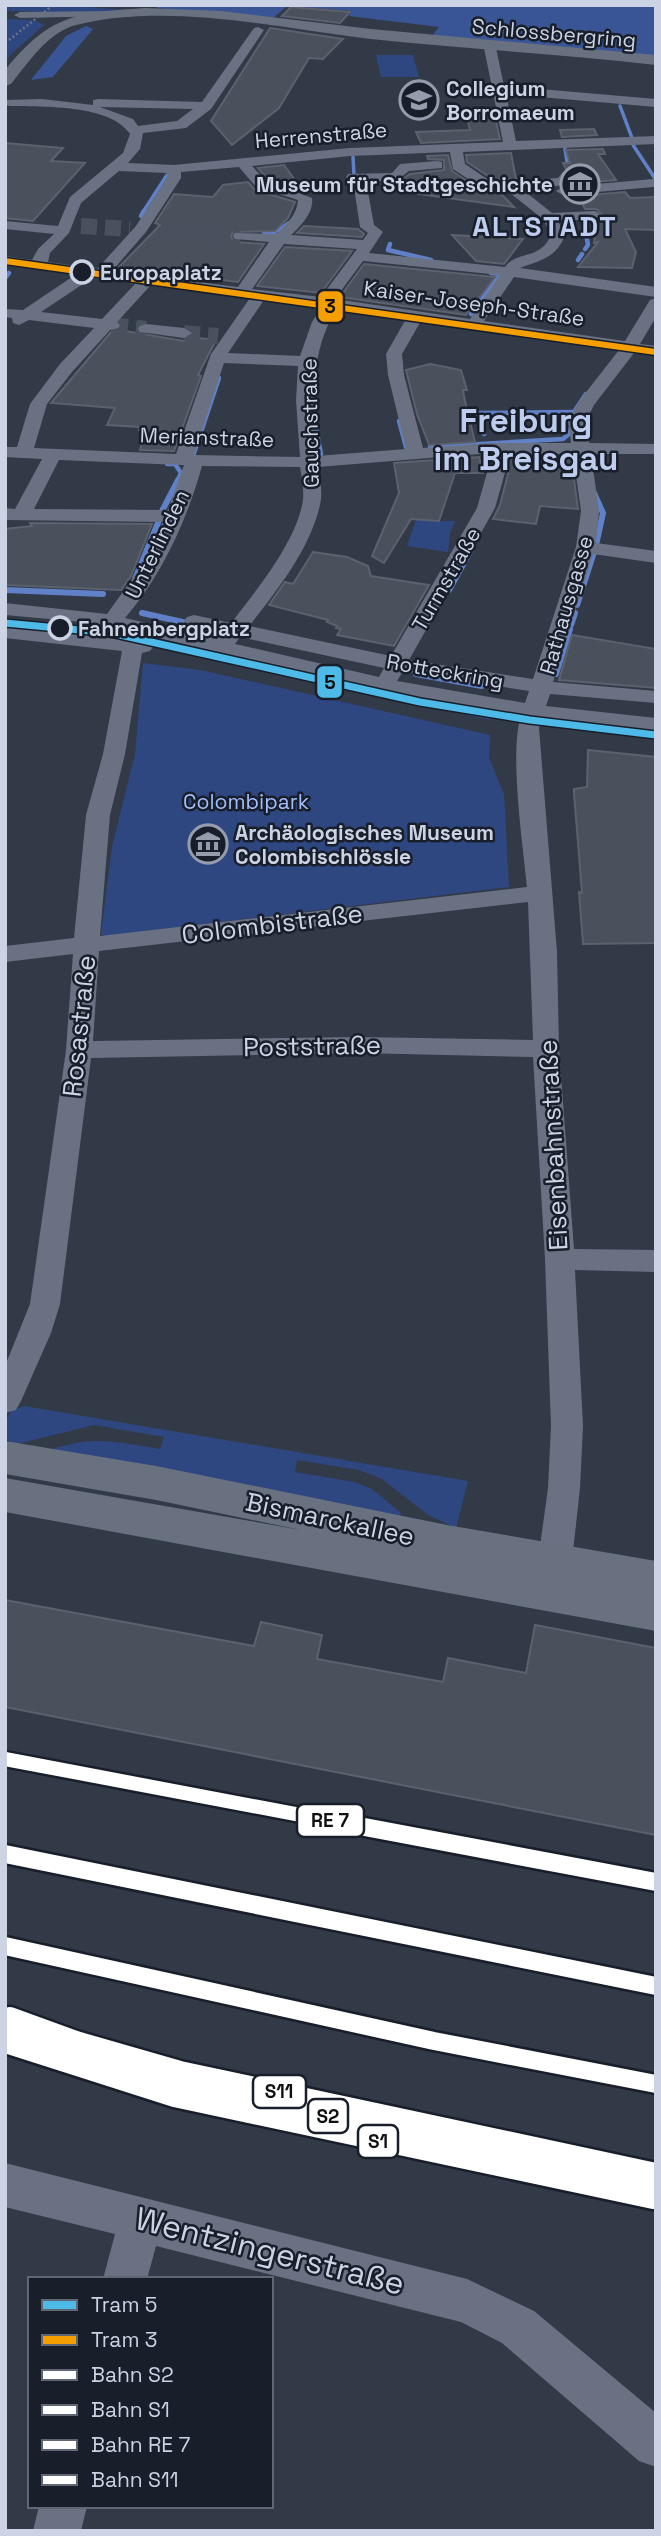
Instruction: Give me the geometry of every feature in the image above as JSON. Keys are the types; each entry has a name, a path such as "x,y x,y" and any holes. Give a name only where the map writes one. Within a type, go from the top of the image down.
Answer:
{"main road":[{"name":"Schlossbergring","path":"113,15 154,11 213,13 373,34 656,62"},
{"path":"7,96 51,31 85,18 113,15"},
{"path":"7,96 60,36 82,24 113,15"},
{"name":"Schlossbergring","path":"113,15 198,16 352,36 656,62"},
{"name":"Bismarckallee","path":"5,1457 156,1483 447,1543 656,1579"},
{"name":"Bismarckallee","path":"5,1495 656,1612"}],"street":[{"path":"85,18 14,15 113,15"},
{"path":"38,17 51,24 51,31"},
{"path":"134,130 181,125 206,106 258,30"},
{"path":"490,48 510,145"},
{"path":"497,89 656,103"},
{"path":"7,96 53,104 206,106"},
{"path":"7,96 101,106 124,120 134,130 135,145 115,167 79,196 69,209 64,228 40,258"},
{"name":"Herrenstraße","path":"115,167 174,169 350,152 510,145 633,153 656,140"},
{"path":"456,148 458,166"},
{"path":"363,251 376,232 367,227 356,178 396,177 400,169 411,166 458,166 490,187 565,183 582,190 654,185 633,153"},
{"path":"242,163 261,184 298,194 305,198 306,204 295,224 280,238 242,292"},
{"path":"5,331 95,273 130,246 136,230 174,178 174,169"},
{"path":"269,187 298,182"},
{"path":"565,183 569,215"},
{"path":"474,324 515,264 543,258 555,246 558,235 549,217 509,186"},
{"path":"549,217 595,215"},
{"path":"5,225 64,228 81,226"},
{"path":"136,230 161,232"},
{"path":"240,236 280,238 508,274 566,278 656,292"},
{"name":"Gauchstraße","path":"221,647 267,588 303,526 312,503 305,361 311,338 328,303 363,251"},
{"name":"Kaiser-Joseph-Straße","path":"10,266 40,258 95,273 146,281 416,315 656,351"},
{"path":"24,453 39,404 66,368 109,325 146,281"},
{"name":"Unterlinden","path":"110,615 145,577 173,516 224,337 260,294"},
{"name":"Rathausgasse","path":"531,720 541,687 546,680 586,547 590,511 577,421 656,303"},
{"path":"7,313 109,325"},
{"path":"412,454 394,354 416,315"},
{"path":"146,329 184,332"},
{"path":"218,358 305,361"},
{"name":"Merianstraße","path":"5,452 189,461 309,462 412,454 495,461 535,449 656,449"},
{"path":"14,513 53,454"},
{"name":"Turmstraße","path":"385,685 486,508 495,461"},
{"path":"14,513 173,516"},
{"path":"586,547 656,557"},
{"path":"5,609 110,615"},
{"name":"Rotteckring","path":"110,615 236,629 397,664 541,687 656,697"},
{"name":"Rotteckring","path":"110,615 221,647 531,720 656,738"},
{"path":"5,632 133,645"},
{"name":"Rotteckring","path":"133,645 489,724 531,720 656,725"},
{"name":"Rosastraße","path":"5,1401 36,1334 45,1304 79,1050 94,840 114,754 133,645"},
{"name":"Eisenbahnstraße","path":"531,720 530,781 546,995 546,1049 560,1259 567,1426 564,1488 555,1561"},
{"name":"Colombistraße","path":"5,954 539,893"},
{"name":"Poststraße","path":"79,1050 359,1045 546,1049"},
{"path":"560,1259 656,1261"},
{"name":"Wentzingerstraße","path":"5,2185 467,2301 518,2327 656,2444"},
{"path":"126,2277 141,2220"},
{"path":"57,2531 63,2508"}],"green space":[{"path":"5,5 63,5 125,10 90,13 5,11"},
{"path":"5,19 35,20 44,25 10,55 5,63"},
{"path":"376,55 413,55 419,77 381,77"},
{"path":"417,517 455,521 450,533 448,552 407,546"},
{"path":"109,625 494,708 490,720 146,644 104,638"},
{"name":"Colombipark","path":"143,663 200,670 490,735 489,758 504,794 509,887 104,936 101,934 112,847 135,754"},
{"path":"24,1406 468,1481 456,1528 428,1515 382,1479 359,1470 297,1460 295,1472 354,1482 372,1489 401,1513 399,1519 51,1452 52,1449 94,1441 160,1449 164,1437 94,1425 13,1445 7,1439 5,1422 11,1411"}],"shaded area":[{"path":"156,5 656,5 656,57 432,36 439,27 349,16 352,11 287,6 273,18 157,8"},
{"path":"86,26 93,29 53,77 31,80 66,36"}],"building":[{"path":"291,7 350,12 340,23 282,16"},
{"path":"270,28 343,39 323,59 309,58 279,108 232,145 211,121"},
{"path":"466,113 494,113 500,139 421,143 416,132 470,130"},
{"path":"594,129 597,135 562,137 560,130"},
{"path":"5,143 63,148 51,161 85,163 33,221 5,218"},
{"path":"603,149 605,154 598,154 616,180 573,183 578,175 573,169 566,169 563,163 570,163 566,150"},
{"path":"511,153 516,179 494,180 467,162 466,155"},
{"path":"448,155 452,171 484,192 500,193 514,207 418,194 423,191 414,190 419,187 397,183 410,174 444,170 444,160 428,159 427,156"},
{"path":"284,165 303,192 267,179 258,168"},
{"path":"248,182 255,190 295,202 288,218 275,231 233,232 231,237 235,242 264,244 238,282 119,267 160,225 155,223 174,194 213,197 223,185"},
{"path":"625,192 630,198 656,197 656,230 625,229 636,252 632,268 578,267 598,242 594,243 597,221 604,216 596,209 585,209 579,196"},
{"path":"304,226 358,229 364,234 362,237 297,233"},
{"path":"452,235 523,239 504,264 476,261"},
{"path":"285,247 352,251 321,293 257,286"},
{"path":"364,264 495,277 466,315 340,297"},
{"path":"119,330 184,341 190,337 216,340 198,375 201,376 174,451 140,450 145,430 139,430 140,427 107,425 115,408 51,403 111,332"},
{"path":"430,364 461,370 475,442 429,445 417,414 406,370"},
{"path":"501,456 571,457 578,509 540,506 536,524 493,519 500,505 509,470 501,463"},
{"path":"479,457 483,473 455,473 439,521 411,519 384,563 372,556 399,493 394,463"},
{"path":"30,523 152,524 131,576 121,590 5,585 5,529 32,526"},
{"path":"313,552 347,557 368,566 371,576 429,585 394,646 337,635 341,629 327,622 328,620 269,605 285,582 293,584"},
{"path":"572,635 656,649 656,688 559,680"},
{"path":"588,750 656,757 656,943 583,944 574,789 587,787"},
{"path":"5,1600 254,1646 261,1622 322,1635 317,1659 443,1682 448,1658 526,1673 535,1625 656,1648 656,1835 5,1707"}],"waterway":[{"path":"620,106 632,138"},
{"path":"633,145 656,180"},
{"path":"565,149 571,187"},
{"path":"353,157 354,175"},
{"path":"143,212 167,175"},
{"path":"141,216 144,211"},
{"path":"584,222 588,245 585,249"},
{"path":"275,235 264,232 279,230 289,223"},
{"path":"390,244 388,250 431,260"},
{"path":"578,260 582,254"},
{"path":"5,278 9,273"},
{"path":"471,314 500,274 491,273"},
{"path":"193,456 219,378"},
{"path":"430,447 563,439 570,433 574,412 586,394"},
{"path":"484,434 477,413 572,412"},
{"path":"313,414 321,454"},
{"path":"399,421 406,447"},
{"path":"167,464 175,464 181,473 177,482"},
{"path":"161,513 177,482"},
{"path":"594,493 603,513 596,545"},
{"path":"135,579 158,523"},
{"path":"449,590 471,550"},
{"path":"577,605 594,552"},
{"path":"5,590 103,594"},
{"path":"142,613 196,625"},
{"path":"571,625 575,613"},
{"path":"556,674 570,629"},
{"path":"416,674 482,686"}],"tunnel":[{"path":"81,226 130,229"},
{"path":"161,232 240,236"},
{"path":"112,325 146,329"},
{"path":"184,333 218,336"}],"railway":[{"path":"9,40 53,5"}],"tram line":[{"name":"3","path":"5,261 656,352"},
{"name":"5","path":"5,623 111,633 420,702 530,720 656,735"}],"rail line":[{"name":"S11","path":"10,2016 76,2040 180,2070 656,2172"},
{"name":"S2","path":"5,2029 72,2053 177,2084 656,2186"},
{"name":"S1","path":"5,2044 174,2098 653,2200"}],"transit line":[{"path":"5,1759 656,1882"},
{"path":"5,1854 656,1986"},
{"path":"5,1946 434,2041 656,2084"}],"place":[{"name":"Collegium Borromaeum","path":"419,100"},
{"name":"Museum für Stadtgeschichte","path":"580,184"},
{"name":"Europaplatz","path":"82,272"},
{"name":"Fahnenbergplatz","path":"60,628"},
{"name":"Archäologisches Museum Colombischlössle","path":"208,844"}],"district":[{"name":"ALTSTADT","path":"545,226"},
{"name":"Freiburg im Breisgau","path":"526,440"}]}
